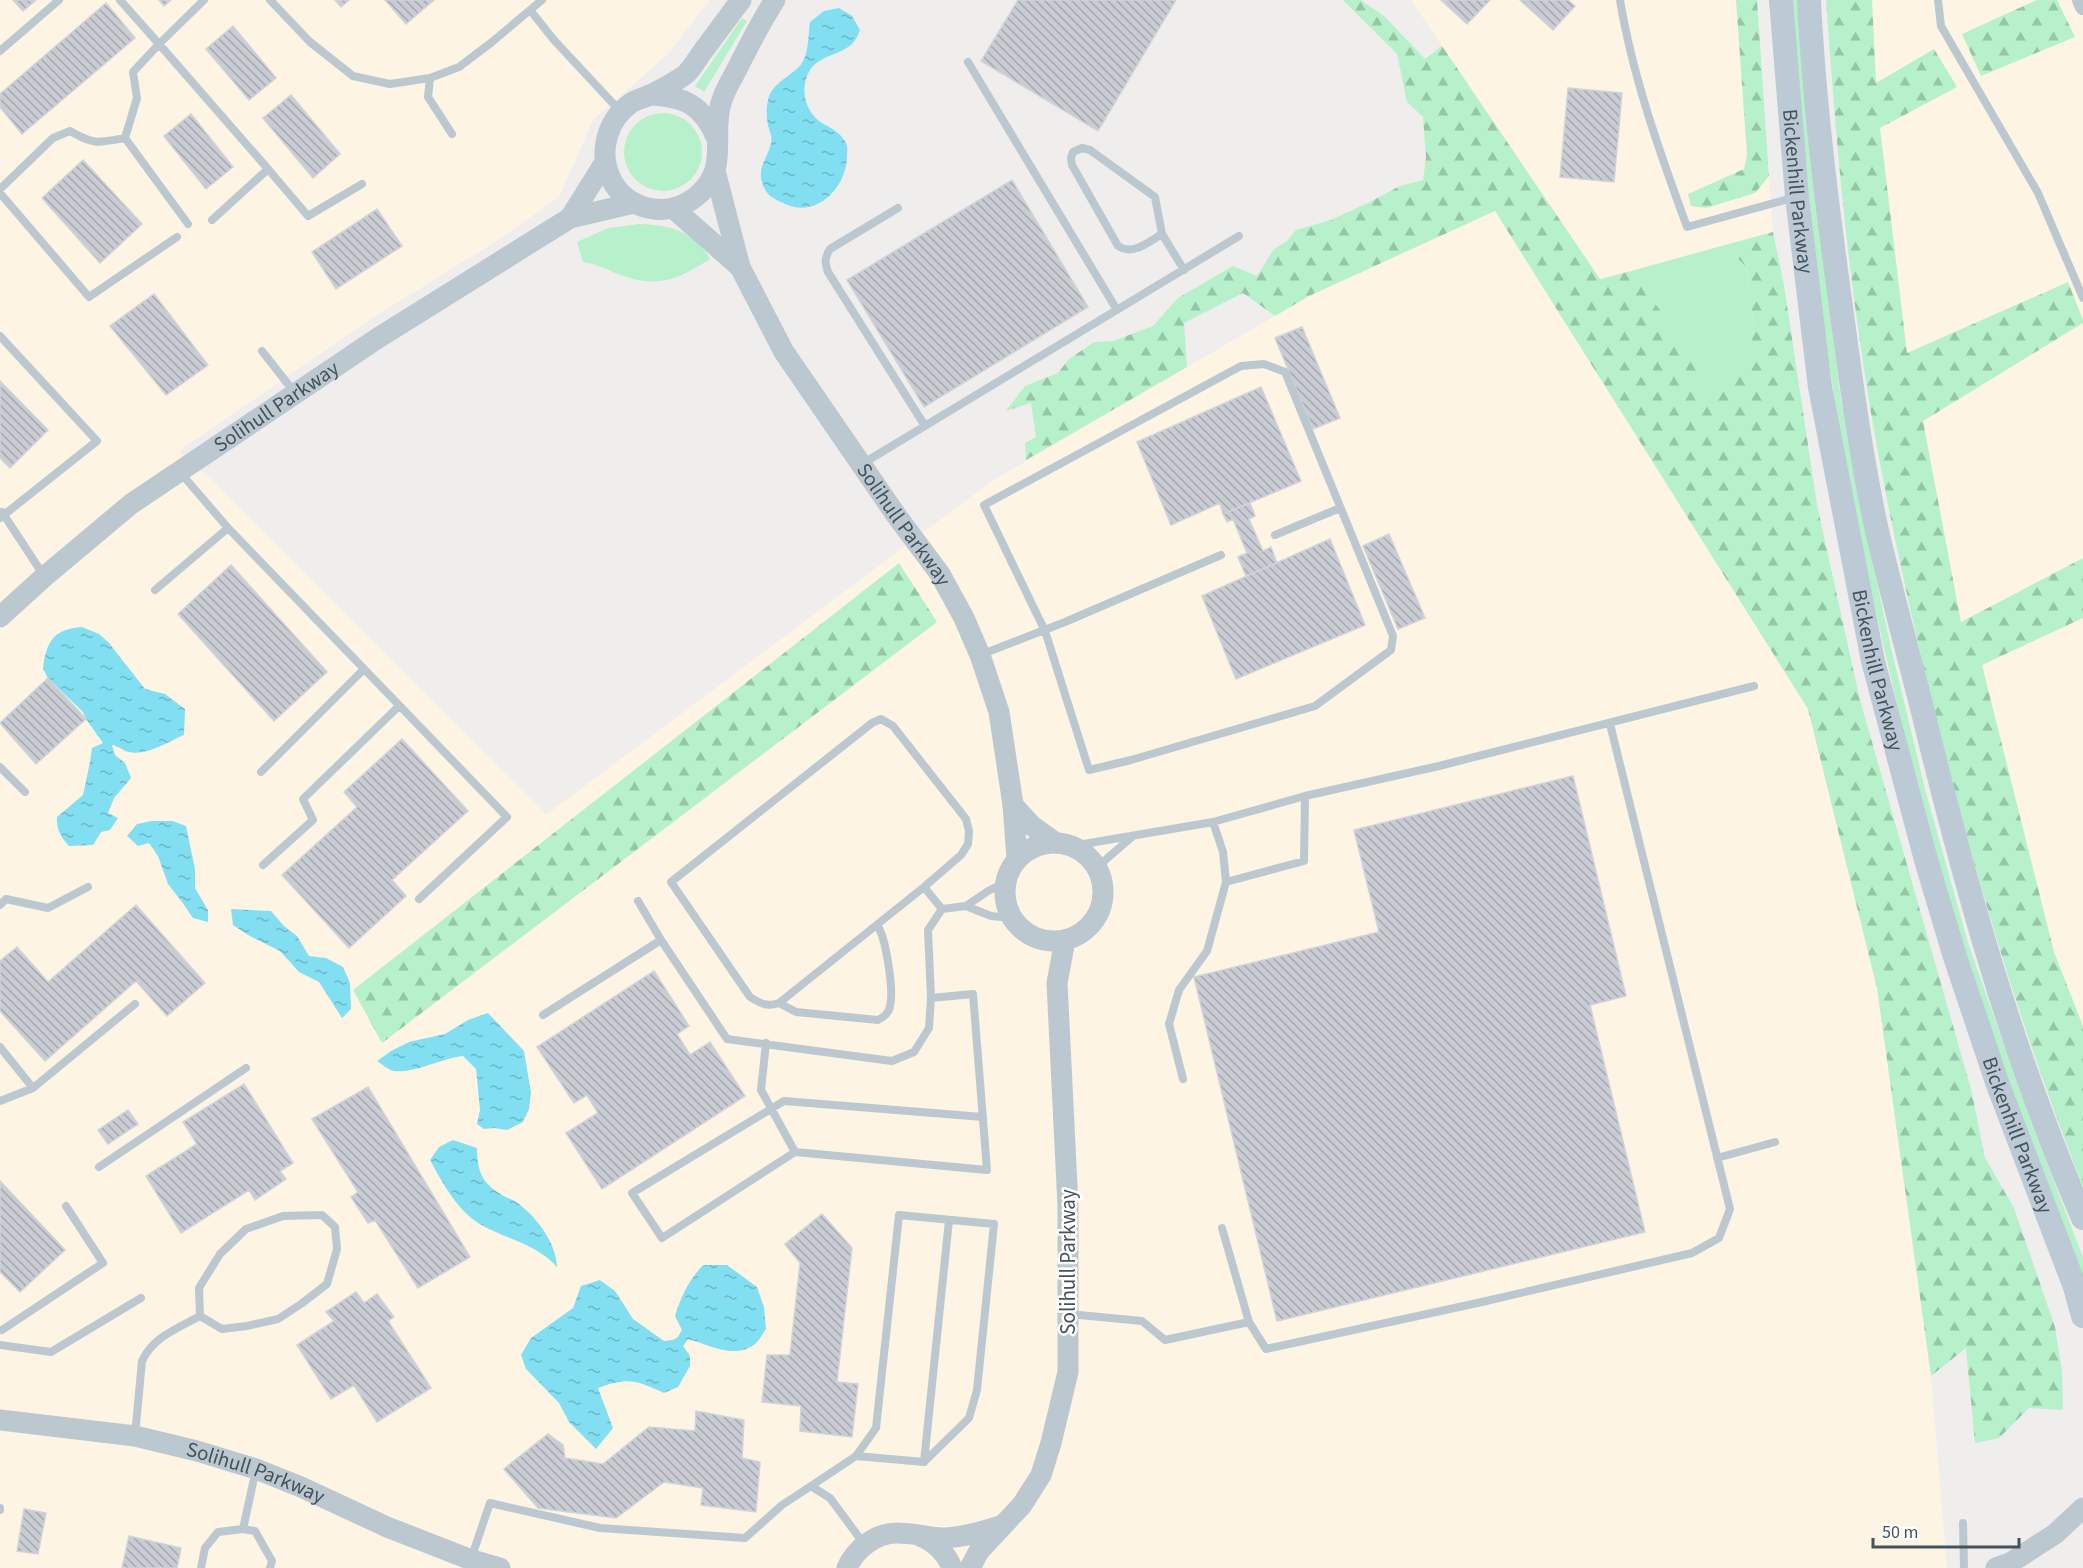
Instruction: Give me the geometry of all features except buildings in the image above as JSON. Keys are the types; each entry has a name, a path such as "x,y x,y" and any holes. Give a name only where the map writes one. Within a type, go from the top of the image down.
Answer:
{"main road":[{"name":"Bickenhill Parkway","path":"1781,0 1797,197 1820,387 1876,672 1926,860 1955,957 1998,1085 2075,1287 2083,1316"},
{"name":"Bickenhill Parkway","path":"1809,0 1815,97 1833,253 1852,389 1877,530 1946,807 1977,919 2055,1154 2083,1218"}],"street":[{"path":"741,0 687,73 649,96 633,102 610,126 605,144 605,162 611,179 620,193 643,208 658,210 673,208 689,202 700,194 715,171 721,101 747,49 776,0"},
{"path":"2080,0 2083,7"},
{"path":"649,96 669,96 687,102 699,110 711,125 717,139"},
{"path":"570,218 605,162"},
{"path":"715,171 740,267"},
{"path":"570,218 634,202"},
{"path":"673,208 740,267"},
{"name":"Solihull Parkway","path":"0,617 131,504 388,332 570,218"},
{"name":"Solihull Parkway","path":"740,267 784,352 861,465 940,574 964,618 980,655 999,712 1013,805 1017,859"},
{"path":"1013,805 1031,825 1064,845 1085,854 1096,868 1102,882 1102,898 1098,913 1089,927 1065,940 1039,939 1020,928 1012,918 1006,904 1006,882 1017,859 1039,845 1064,845"},
{"name":"Solihull Parkway","path":"1039,939 1057,983"},
{"name":"Solihull Parkway","path":"970,1568 979,1551 1022,1505 1041,1475 1068,1372 1068,1206 1057,983 1065,940"},
{"name":"Solihull Parkway","path":"0,1420 135,1436 256,1469 387,1527 500,1568"},
{"path":"1996,1568 2010,1563 2055,1534 2081,1506"},
{"path":"847,1568 854,1554 877,1538 895,1533 943,1538 975,1534 1004,1524"},
{"path":"914,1534 926,1538 940,1550 952,1568"}],"lane":[{"path":"0,51 59,0"},
{"path":"120,0 308,216 362,184"},
{"path":"125,138 137,98 133,72 204,0"},
{"path":"270,0 310,42 352,76 390,84 430,78 459,67 542,0"},
{"path":"1620,0 1625,33 1637,77 1687,227 1797,197"},
{"path":"1938,0 1941,26 2038,193 2083,298"},
{"path":"530,10 554,40 621,112"},
{"path":"968,62 1117,310"},
{"path":"430,78 428,97 452,134"},
{"path":"125,138 101,143 88,141 70,131 53,138 0,191 89,297 177,237"},
{"path":"125,138 188,224"},
{"path":"1162,234 1130,251 1118,246 1072,165 1073,153 1082,148 1090,150 1155,197 1162,234 1184,270"},
{"path":"212,220 268,169"},
{"path":"898,208 830,249 825,263 828,272 925,426"},
{"path":"861,465 1239,236"},
{"path":"0,336 98,441 1,514 44,577"},
{"path":"262,351 296,393"},
{"path":"1264,364 1285,372 1340,508 1393,636 1391,650 1315,706 1131,760 1089,770 1045,631 984,505 1241,366 1264,364"},
{"path":"179,471 228,528 507,817 418,899"},
{"path":"1275,535 1340,508"},
{"path":"155,590 228,528"},
{"path":"980,655 1045,631 1221,555"},
{"path":"261,772 364,669"},
{"path":"1064,845 1213,822 1305,796 1610,724 1754,686"},
{"path":"263,865 313,820 303,799 399,705"},
{"path":"881,719 893,726 966,819 969,831 968,844 962,855 924,888 779,1003 770,1006 761,1004 750,997 671,882 872,723 881,719"},
{"path":"1222,1228 1250,1322 1266,1349 1692,1253 1719,1238 1730,1209 1610,724"},
{"path":"0,766 25,792"},
{"path":"1226,882 1304,861 1305,796"},
{"path":"1183,1079 1169,1024 1179,990 1206,951 1226,882 1223,852 1213,822"},
{"path":"1096,868 1134,836"},
{"path":"638,901 661,940 727,1039 892,1061 914,1052 929,1028 931,998 928,930 942,909 966,906 1006,882"},
{"path":"0,905 6,899 48,908 88,887"},
{"path":"924,888 942,909"},
{"path":"966,906 991,916 1012,918"},
{"path":"779,1003 796,1012 878,1020 884,1017 891,1005 888,962 883,937 877,925"},
{"path":"543,1015 661,940"},
{"path":"931,998 972,994 983,1117 987,1170 795,1152 662,1238 632,1193 784,1101 983,1117"},
{"path":"0,1101 33,1088 135,1004"},
{"path":"766,1043 761,1090 795,1152"},
{"path":"0,1047 33,1088"},
{"path":"99,1167 246,1068"},
{"path":"1717,1158 1776,1143"},
{"path":"66,1206 103,1263 1,1329 2,1345 51,1352 141,1298"},
{"path":"322,1215 335,1227 337,1249 327,1284 301,1304 278,1319 222,1329 200,1316 199,1288 220,1254 246,1229 283,1216 322,1215"},
{"path":"471,1559 490,1503 600,1528 745,1539 782,1505 856,1456 876,1428 899,1215 994,1224 977,1390 969,1418 924,1462 856,1456"},
{"path":"924,1462 949,1220"},
{"path":"1069,1314 1142,1321 1165,1340 1250,1322"},
{"path":"135,1436 142,1361 147,1350 159,1339 200,1316"},
{"path":"243,1529 256,1469"},
{"path":"811,1486 830,1498 865,1545"},
{"path":"1963,1523 1964,1568"},
{"path":"201,1568 205,1548 218,1532 243,1529 255,1532 272,1561 270,1568"}],"shaded area":[{"path":"0,0 710,0 667,55 593,120 559,197 498,240 374,317 179,451 219,487 546,815 992,481 1309,296 1495,210 1808,709 1877,988 1931,1376 1947,1568 0,1568"},
{"path":"1411,0 1757,0 1773,232 1600,280"},
{"path":"1832,0 2083,0 2083,1157 1978,822"}],"green space":[{"path":"1343,0 1361,0 1384,16 1425,59 1442,46 1600,279 1631,271 1663,314 1678,340 1695,355 1703,367 1700,387 1715,398 1740,368 1754,329 1746,267 1725,245 1773,232 1784,285 1817,505 1860,700 1971,1089 1985,1158 2014,1208 2055,1327 2062,1371 2063,1410 2029,1408 1999,1438 1975,1443 1966,1348 1931,1376 1877,988 1808,709 1495,211 1309,296 1275,316 1243,293 1184,323 1187,367 1026,460 1025,443 1036,437 1031,403 1006,411 1025,386 1058,373 1068,360 1094,342 1113,341 1153,326 1178,298 1233,266 1257,276 1274,249 1287,241 1296,230 1331,220 1400,186 1423,180 1426,158 1423,117 1407,102 1397,54"},
{"path":"1736,0 1757,0 1769,176 1755,193 1706,208 1691,206 1688,194 1744,169 1747,155"},
{"path":"1792,0 1799,0 1817,206 1840,393 1891,648 1925,789 1968,943 2034,1130 2083,1257 2083,1282 1971,976 1938,867 1904,735 1850,491 1825,335 1809,192"},
{"path":"1826,0 1872,0 1876,83 1934,49 1957,87 1880,128 1907,353 2068,282 2083,320 2083,323 1923,421 1961,622 2083,558 2083,618 1982,665 2054,952 2083,1026 2083,1186 2013,992 1973,860 1938,727 1904,579 1872,417 1853,293"},
{"path":"2037,0 2057,0 2075,37 1981,76 1962,34"},
{"path":"742,18 747,21 704,92 695,86"},
{"path":"663,113 678,116 691,124 699,137 702,152 699,167 691,180 678,188 663,191 648,188 635,180 627,167 624,152 627,137 635,124 648,116"},
{"path":"640,224 680,231 697,242 710,259 677,277 656,281 632,279 583,262 577,242 608,228"},
{"path":"1725,245 1746,267 1754,329 1740,368 1715,398 1700,387 1695,355 1678,340 1663,314 1631,271"},
{"path":"899,563 937,622 382,1043 353,990"}],"water":[{"path":"839,8 852,16 860,30 849,46 825,58 811,69 806,79 804,92 809,110 813,115 844,139 847,150 846,168 842,179 827,198 807,207 795,207 768,194 761,179 762,167 771,141 767,117 768,101 776,86 803,62 807,51 810,22 824,11"},
{"path":"82,627 99,634 109,643 145,689 165,694 185,709 184,735 158,747 136,753 112,745 115,755 125,763 131,778 114,798 108,813 118,818 110,830 101,832 93,845 69,846 60,833 57,817 83,795 92,748 103,743 83,712 48,678 43,669 46,651 53,638 65,630"},
{"path":"173,821 186,826 195,869 195,888 208,910 208,922 193,918 168,884 158,856 149,843 138,846 127,836 137,824"},
{"path":"231,909 271,911 284,926 297,936 309,956 326,958 343,967 350,983 351,1009 342,1018 319,982 299,972 280,951 233,925"},
{"path":"488,1013 524,1051 531,1093 529,1109 523,1122 507,1130 484,1129 477,1124 480,1110 476,1069 463,1056 402,1071 387,1068 377,1061 409,1042 445,1034 468,1020"},
{"path":"453,1140 477,1148 478,1163 485,1181 502,1195 519,1204 539,1224 550,1240 557,1267 532,1248 485,1227 460,1206 446,1188 430,1160 439,1147"},
{"path":"703,1265 727,1265 757,1287 764,1307 766,1329 754,1345 738,1351 721,1350 688,1339 683,1346 690,1356 690,1366 678,1387 664,1393 631,1381 617,1382 598,1388 613,1428 596,1449 569,1422 559,1403 526,1369 521,1355 531,1338 573,1308 581,1286 600,1280 615,1291 633,1319 664,1341 673,1340 682,1330 675,1316 680,1302 690,1282"}]}
